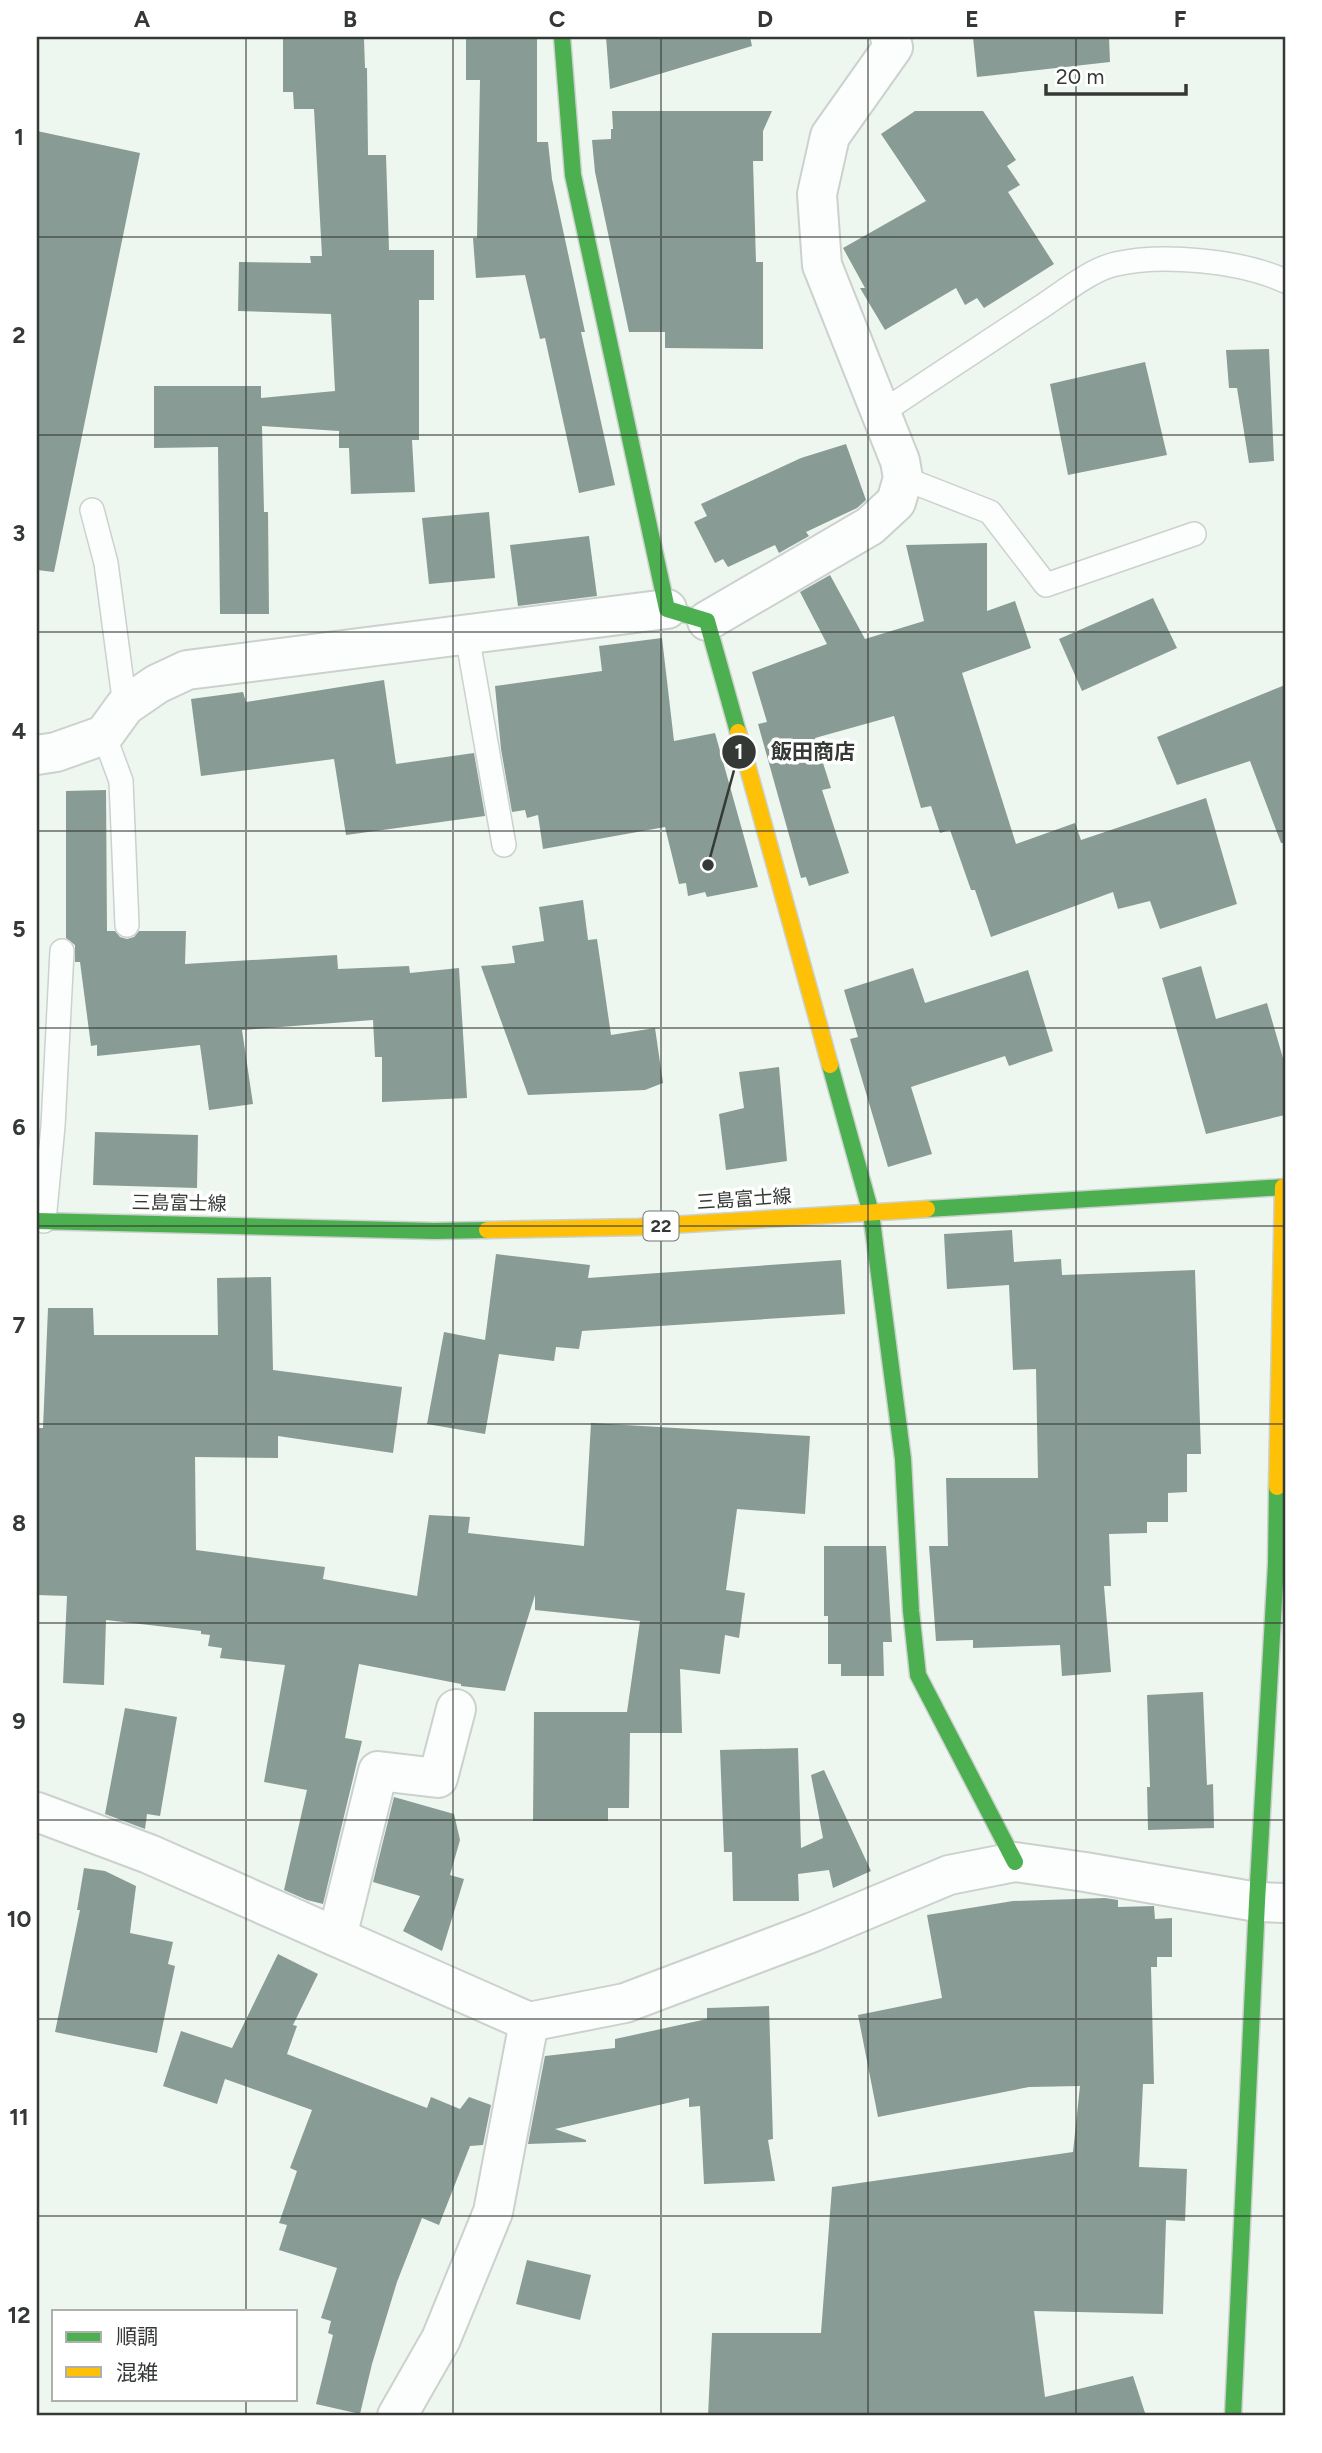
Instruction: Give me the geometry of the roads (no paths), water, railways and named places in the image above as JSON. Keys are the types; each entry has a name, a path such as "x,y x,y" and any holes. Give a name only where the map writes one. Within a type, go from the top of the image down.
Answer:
{"street":[{"path":"562,37 573,175 667,609"},
{"path":"37,755 56,752 114,720 157,684 187,670 667,609 708,621 870,526 896,502 903,478 900,461 822,265 817,194 830,136 893,47 890,37"},
{"path":"708,621 871,1213 903,1459 911,1611 918,1675 1015,1863"},
{"path":"1233,2416 1271,1902 1284,1187"},
{"name":"三島富士線","path":"40,1221 435,1231 638,1227 1284,1187"},
{"path":"337,1937 378,1771 438,1778 456,1709"},
{"path":"37,1812 149,1854 529,2022 625,2003 813,1932 949,1875 1015,1863 1271,1902"},
{"path":"397,2416 441,2339 493,2212 529,2022"}],"lane":[{"path":"881,413 1078,283 1097,271 1116,264 1168,260 1217,263 1254,269 1285,281"},
{"path":"903,478 990,512 1046,585 1194,534"},
{"path":"92,510 106,564 114,720 121,780 127,925"},
{"path":"467,635 504,845"},
{"path":"40,1221 53,1126 62,951"}],"place":[{"name":"飯田商店","path":"708,865"}]}
